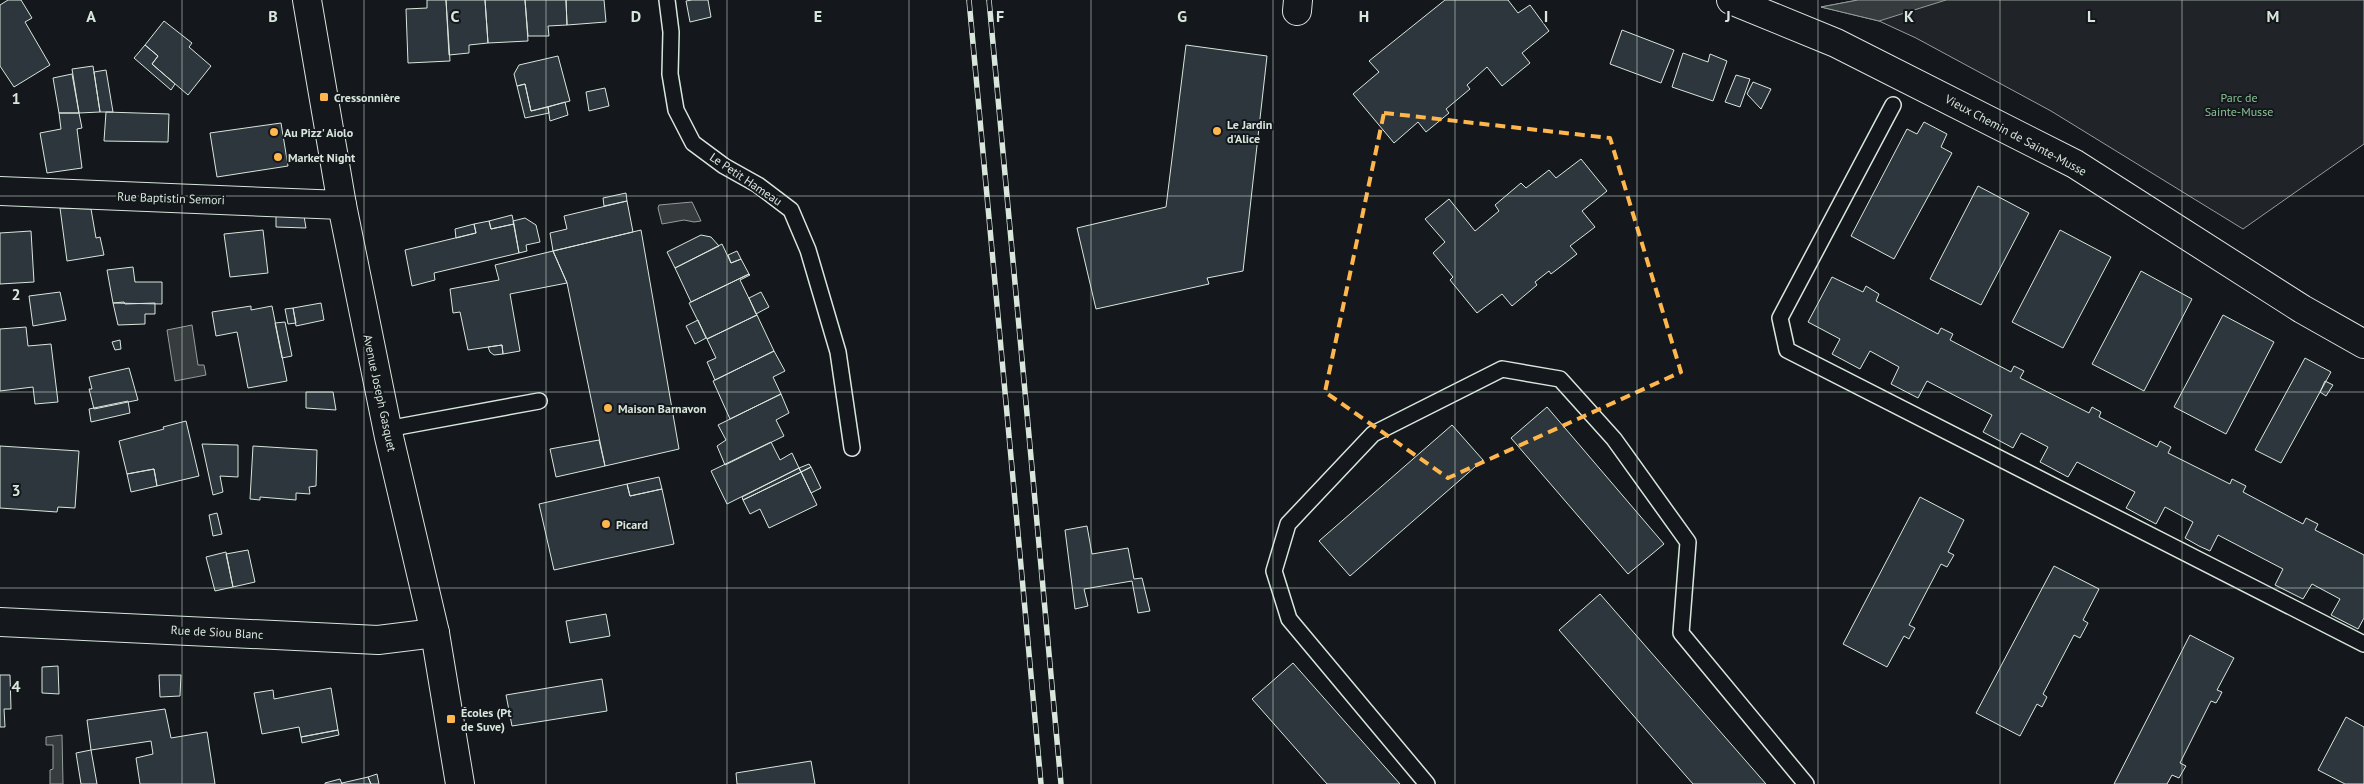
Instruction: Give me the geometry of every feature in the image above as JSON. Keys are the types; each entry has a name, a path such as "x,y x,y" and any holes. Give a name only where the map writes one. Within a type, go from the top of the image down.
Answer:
{"street":[{"name":"Avenue Joseph Gasquet","path":"307,0 342,204 387,429 434,633 460,784"},
{"name":"Vieux Chemin de Sainte-Musse","path":"1731,0 1836,43 2075,164 2302,309 2364,344"},
{"name":"Rue Baptistin Semori","path":"0,191 342,204"},
{"name":"Rue de Siou Blanc","path":"0,622 378,640 434,633"}],"lane":[{"name":"Le Petit Hameau","path":"668,0 671,32 670,74 676,110 693,143 724,166 758,185 791,210 808,250 838,352 852,448"},
{"path":"1892,105 1780,318 1787,350 2364,644"},
{"path":"1427,784 1289,619 1274,571 1288,524 1373,434 1502,369 1560,378 1614,439 1688,542 1680,633 1806,784"},
{"path":"387,429 539,400"}],"highlighted area":[{"path":"1384,113 1610,138 1681,372 1448,478 1325,392"}],"green space":[{"name":"Parc de Sainte-Musse","path":"1858,0 2364,0 2364,144 2243,229 2051,111 1916,38 1879,21 1821,7"}],"shaded area":[{"path":"1858,0 1946,0 1879,21 1821,7"},
{"path":"692,202 701,221 684,220 662,224 659,205"},
{"path":"192,325 198,365 204,365 206,375 175,381 167,330"},
{"path":"62,735 63,784 50,784 50,770 53,769 53,745 46,745 46,737"}],"building":[{"path":"8,0 21,0 32,18 25,22 50,65 14,87 0,66 0,5"},
{"path":"427,0 446,0 450,61 408,63 406,9 427,8"},
{"path":"446,0 485,0 488,43 469,45 469,53 449,55"},
{"path":"485,0 525,0 528,41 488,43"},
{"path":"525,0 566,0 567,25 548,26 549,36 528,36"},
{"path":"566,0 604,0 606,22 567,25"},
{"path":"708,0 711,17 690,22 686,1"},
{"path":"1445,0 1508,0 1518,13 1530,5 1549,31 1522,53 1530,63 1502,86 1487,67 1467,85 1470,89 1446,109 1449,113 1426,132 1418,122 1394,143 1353,94 1379,72 1369,61"},
{"path":"164,21 192,43 189,47 211,66 188,95 152,64 158,56 145,45"},
{"path":"1622,30 1674,50 1661,83 1610,64"},
{"path":"145,45 158,56 152,64 175,84 171,90 134,58"},
{"name":"Le Jardin d'Alice","path":"1186,45 1267,56 1243,271 1207,278 1209,284 1096,309 1077,228 1166,207"},
{"path":"1683,53 1708,62 1710,54 1727,61 1713,101 1672,87"},
{"path":"558,56 570,101 531,111 525,84 517,86 514,74 519,65"},
{"path":"93,66 100,112 79,113 72,69"},
{"path":"106,70 113,112 100,112 94,72"},
{"path":"72,74 79,113 59,113 53,78"},
{"path":"1736,75 1750,79 1740,107 1725,102"},
{"path":"1753,82 1771,89 1761,109 1747,94"},
{"path":"525,84 531,111 548,107 549,113 525,118 517,86"},
{"path":"605,88 609,106 589,111 586,92"},
{"path":"565,102 568,115 550,121 548,107"},
{"path":"106,112 169,114 168,142 104,141"},
{"path":"59,113 79,113 82,128 77,129 82,168 47,173 40,133 61,129"},
{"path":"1924,122 1947,134 1941,147 1952,153 1894,259 1851,236 1907,129 1917,134"},
{"path":"281,123 288,166 217,177 210,133"},
{"path":"1581,159 1607,191 1582,211 1595,227 1570,246 1577,254 1551,274 1549,271 1535,282 1537,285 1512,306 1502,294 1477,313 1450,280 1453,277 1433,253 1445,242 1425,219 1449,199 1475,231 1499,211 1495,205 1521,183 1526,188 1549,170 1556,178"},
{"path":"1978,186 2029,213 1981,305 1930,279"},
{"path":"626,193 627,201 604,206 603,198"},
{"path":"627,201 633,232 553,251 550,233 567,229 564,216"},
{"path":"60,208 91,209 96,238 100,237 104,255 67,261"},
{"path":"276,215 304,216 306,228 276,227"},
{"path":"512,215 514,224 491,229 489,221"},
{"path":"525,218 536,225 540,242 526,245 527,251 519,253 513,221"},
{"path":"489,221 491,229 514,224 519,253 434,273 435,280 412,286 405,250 476,233 474,224"},
{"path":"474,224 476,233 456,238 455,229"},
{"path":"263,230 268,273 230,277 224,234"},
{"path":"641,230 679,449 605,466 567,283 553,251"},
{"path":"2060,230 2111,257 2063,348 2012,322"},
{"path":"31,231 34,282 0,284 0,233"},
{"path":"701,235 711,237 719,246 675,268 667,252"},
{"path":"722,244 731,263 741,259 749,274 691,302 675,268"},
{"path":"553,251 567,283 510,294 520,351 503,354 502,345 468,350 460,312 453,313 450,289 499,280 495,265"},
{"path":"737,251 741,259 731,263 728,255"},
{"path":"133,267 135,282 162,282 162,304 113,303 107,270"},
{"path":"2141,271 2192,299 2144,391 2092,364"},
{"path":"749,274 740,280 757,315 707,339 689,303"},
{"path":"1832,277 1863,292 1866,286 1879,294 1876,301 1938,334 1941,328 1953,334 1950,340 2011,372 2014,366 2024,371 2020,378 2089,413 2092,407 2101,412 2099,417 2157,447 2160,441 2171,447 2168,453 2230,484 2232,479 2246,486 2243,492 2303,524 2306,518 2318,524 2315,530 2364,555 2364,618 2358,629 2331,615 2340,599 2312,584 2303,599 2275,585 2283,569 2218,535 2210,551 2185,538 2193,522 2165,507 2156,524 2126,508 2135,492 2077,462 2068,477 2040,462 2048,447 2021,433 2013,448 1983,432 1992,415 1927,381 1918,398 1891,384 1899,367 1870,351 1860,369 1832,354 1840,339 1808,322"},
{"path":"60,292 66,320 33,326 29,296"},
{"path":"761,292 769,307 756,314 749,298"},
{"path":"124,302 125,304 155,303 155,314 145,314 145,324 118,325 113,303"},
{"path":"321,303 324,320 296,326 293,308"},
{"path":"251,306 251,310 272,306 287,381 248,388 237,332 216,336 212,312"},
{"path":"293,308 296,323 288,324 285,309"},
{"path":"757,315 774,351 715,380 707,362 716,358 707,339"},
{"path":"2223,315 2274,342 2226,434 2174,407"},
{"path":"698,320 706,338 695,344 686,326"},
{"path":"285,322 292,356 282,358 275,323"},
{"path":"26,327 28,346 51,344 58,402 35,404 33,387 0,391 0,329"},
{"path":"120,340 121,349 115,350 112,342"},
{"path":"502,345 503,354 494,355 488,347"},
{"path":"774,351 785,371 773,377 781,394 730,419 713,381"},
{"path":"2305,358 2331,372 2281,463 2255,450"},
{"path":"129,368 138,400 94,409 89,389 92,389 89,377"},
{"path":"2325,381 2333,385 2326,396 2320,392"},
{"path":"306,392 333,392 336,410 306,408"},
{"path":"781,394 789,413 776,420 784,436 725,465 717,446 726,440 718,425"},
{"path":"128,401 130,413 91,422 89,409"},
{"path":"1547,407 1664,544 1628,574 1511,438"},
{"path":"186,421 199,476 157,486 154,469 127,474 119,441"},
{"path":"1452,425 1483,460 1350,576 1319,541"},
{"path":"599,440 605,466 556,477 550,449"},
{"path":"771,442 780,460 792,453 799,468 727,504 711,471"},
{"path":"202,444 238,445 238,477 220,476 223,492 213,495"},
{"path":"0,446 79,451 75,508 58,507 57,512 0,508"},
{"path":"253,446 317,450 316,486 309,487 310,494 296,493 296,500 260,497 260,500 250,499"},
{"path":"809,464 811,467 801,472 799,468"},
{"path":"811,467 821,488 811,493 801,472"},
{"path":"799,468 801,472 743,500 742,497"},
{"path":"154,469 157,486 131,492 127,474"},
{"path":"801,472 817,505 769,528 760,509 750,514 743,500"},
{"path":"659,477 662,489 630,496 627,484"},
{"name":"Picard","path":"627,484 630,496 662,489 674,544 554,570 539,504"},
{"path":"1920,497 1964,520 1948,552 1954,555 1947,567 1941,564 1909,625 1915,628 1909,639 1904,636 1887,667 1843,644"},
{"path":"217,513 222,534 213,536 209,515"},
{"path":"1087,526 1092,554 1128,548 1134,579 1142,578 1150,611 1138,613 1132,581 1084,589 1088,606 1075,609 1065,530"},
{"path":"248,550 255,582 233,587 226,554"},
{"path":"226,552 233,587 215,591 206,557"},
{"path":"2054,566 2099,589 2083,620 2088,623 2080,638 2074,635 2043,694 2047,697 2042,707 2037,704 2020,736 1976,713"},
{"path":"1600,594 1766,784 1693,784 1559,630"},
{"path":"606,614 610,636 570,643 566,621"},
{"path":"2190,635 2234,658 2217,690 2222,692 2219,698 2216,703 2211,701 2180,763 2186,766 2179,778 2172,775 2167,784 2114,784"},
{"path":"1293,663 1400,784 1327,784 1252,699"},
{"path":"58,666 59,694 42,693 42,667"},
{"path":"0,675 10,675 11,709 4,709 5,727 0,727"},
{"path":"159,675 181,675 180,696 160,697"},
{"path":"602,679 607,711 512,726 506,695"},
{"path":"331,688 338,730 301,737 299,727 262,734 254,693 273,690 274,699"},
{"path":"165,709 171,738 207,732 215,784 140,784 136,758 153,754 151,741 91,750 87,720"},
{"path":"2346,717 2364,727 2364,784 2345,784 2318,770"},
{"path":"338,730 339,735 302,743 301,737"},
{"path":"91,750 97,784 81,784 76,753"},
{"path":"811,761 815,784 737,784 736,773"},
{"path":"377,774 379,784 371,784 368,777"},
{"path":"368,777 371,784 342,784 342,783"},
{"path":"340,779 342,784 325,784 325,783"}],"railway":[{"path":"969,0 1041,784"},
{"path":"989,0 1061,784"}],"place":[{"name":"Cressonnière","path":"324,97"},
{"name":"Le Jardin d'Alice","path":"1217,131"},
{"name":"Au Pizz' Aiolo","path":"274,132"},
{"name":"Market Night","path":"278,157"},
{"name":"Maison Barnavon","path":"608,408"},
{"name":"Picard","path":"606,524"},
{"name":"Écoles (Pt de Suve)","path":"451,719"}]}
